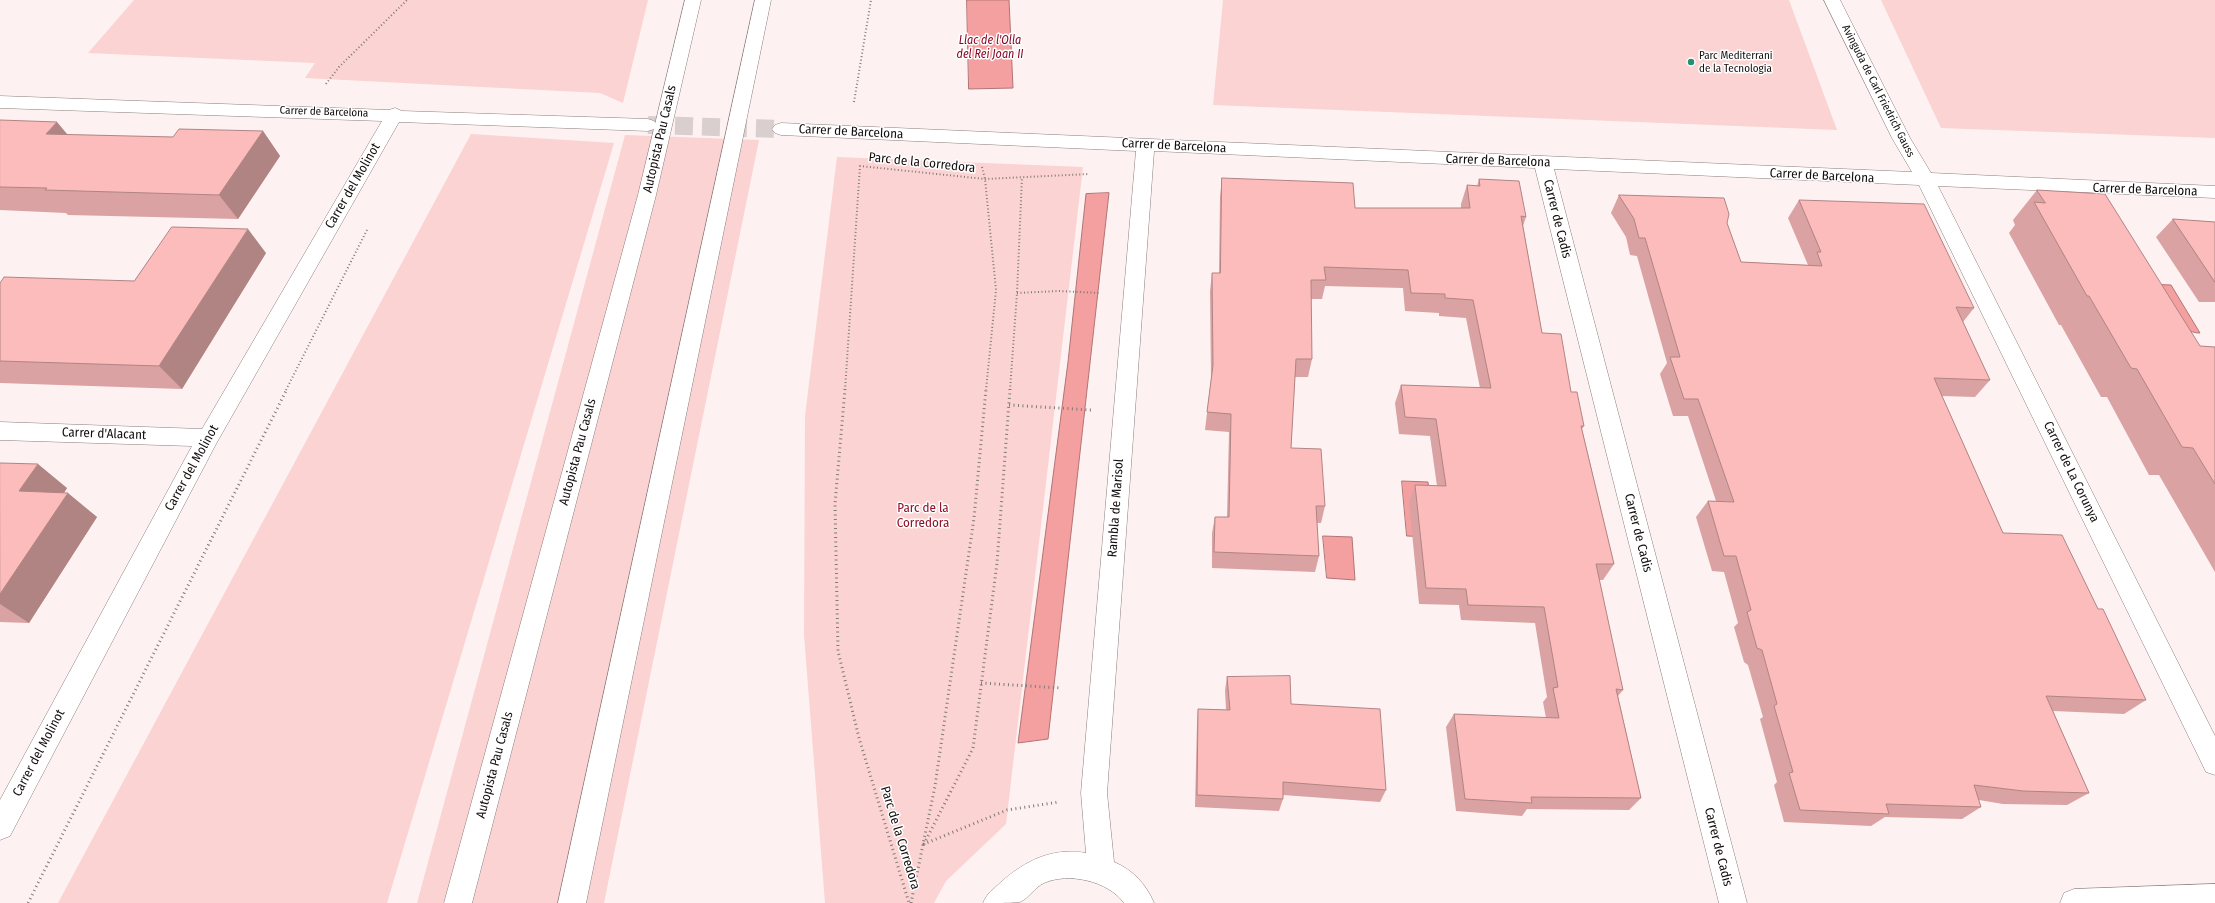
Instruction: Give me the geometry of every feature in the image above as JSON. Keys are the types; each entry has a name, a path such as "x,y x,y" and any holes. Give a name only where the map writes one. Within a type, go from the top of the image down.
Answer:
{"main road":[{"name":"Autopista Pau Casals","path":"458,903 647,195 693,0"},
{"path":"572,903 633,610 720,210 763,0"},
{"name":"Avinguda de Carl Friedrich Gauss","path":"1832,0 1901,138 1926,181"},
{"name":"Carrer de Barcelona","path":"0,102 395,114 648,125"},
{"name":"Carrer del Molinot","path":"0,827 208,438 395,114"},
{"name":"Carrer de Barcelona","path":"781,129 1542,162 1926,181 2215,192"},
{"name":"Rambla de Marisol","path":"1101,870 1094,793 1145,145"},
{"name":"Carrer de Cadis","path":"1542,162 1732,903"},
{"name":"Carrer de La Corunya","path":"1926,181 2215,763"},
{"name":"Carrer d'Alacant","path":"0,431 208,438"},
{"path":"997,903 1023,880 1052,867 1075,864 1101,870 1121,882 1140,903"},
{"path":"2074,903 2215,898"}],"path":[{"path":"305,112 339,67 407,0"},
{"path":"849,132 871,0"},
{"name":"Parc de la Corredora","path":"910,903 936,786 974,518 996,290 985,179 974,138"},
{"name":"Parc de la Corredora","path":"910,903 859,738 838,652 835,504 850,340 860,166 985,179 1143,172"},
{"name":"Parc de la Corredora","path":"924,844 973,748 997,563 1017,293 1022,177"},
{"path":"28,903 368,227"},
{"path":"1017,293 1059,291 1105,293"},
{"path":"1008,405 1092,410"},
{"path":"981,683 1061,688"},
{"name":"Parc de la Corredora","path":"924,844 1007,810 1065,802"}],"green space":[{"path":"134,0 648,0 623,103 600,93 305,78 315,63 88,53"},
{"path":"1223,0 1789,0 1837,130 1213,105"},
{"path":"1881,0 2215,0 2215,138 1941,128"},
{"path":"471,134 614,143 387,903 58,903"},
{"path":"625,135 759,140 604,903 417,903"},
{"name":"Parc de la Corredora","path":"837,157 1083,167 1006,824 946,881 934,903 825,903 804,635 805,416"}],"water":[{"name":"Llac de l'Olla del Rei Joan II","path":"967,0 1009,0 1013,88 969,89"},
{"path":"1109,193 1048,739 1018,743 1068,362 1086,194"},
{"path":"2144,284 2171,285 2200,333 2192,332 2177,322"},
{"path":"1402,481 1428,482 1433,537 1407,536"},
{"path":"1323,536 1352,537 1355,580 1327,578"}],"building":[{"path":"0,120 57,122 46,134 173,137 179,129 263,131 219,195 45,190 47,188 0,187"},
{"path":"1222,178 1353,183 1355,208 1470,208 1467,185 1480,186 1479,179 1519,181 1526,217 1521,216 1542,333 1561,334 1571,392 1577,392 1584,426 1581,426 1614,564 1596,564 1623,690 1616,689 1641,798 1531,797 1532,803 1465,799 1454,714 1559,718 1553,688 1558,687 1544,607 1468,605 1466,589 1426,588 1415,485 1446,486 1436,419 1405,417 1401,385 1491,388 1473,300 1445,298 1445,294 1411,293 1408,270 1324,267 1326,280 1311,280 1312,359 1296,359 1291,448 1321,449 1325,506 1316,506 1319,556 1214,552 1215,517 1229,517 1231,414 1207,412 1213,365 1212,273 1220,273"},
{"path":"2037,190 2105,194 2200,346 2215,347 2215,484 2193,448 2182,447 2137,369 2131,368 2089,296 2087,296 2034,202 2045,203"},
{"path":"1619,195 1724,198 1729,214 1727,223 1741,262 1822,266 1817,252 1821,252 1799,200 1924,204 1974,308 1956,307 1990,380 1934,378 2003,533 2062,535 2098,609 2103,609 2146,700 2046,696 2089,793 2023,791 1974,785 1981,807 1886,804 1889,814 1800,810 1789,773 1793,772 1774,706 1777,704 1762,650 1757,648 1747,612 1751,610 1736,556 1724,556 1708,501 1734,502 1698,399 1684,399 1670,357 1680,357 1645,238 1639,238 1634,219"},
{"path":"2173,219 2215,222 2215,282"},
{"path":"172,227 248,229 159,366 0,361 0,283 4,277 134,281"},
{"path":"0,463 38,464 19,491 68,493 0,594"},
{"path":"1290,676 1291,704 1380,709 1386,790 1283,782 1283,799 1197,795 1198,709 1230,710 1227,677"}],"tunnel":[{"path":"648,125 781,129"}],"place":[{"name":"Parc Mediterrani de la Tecnologia","path":"1691,62"}]}
